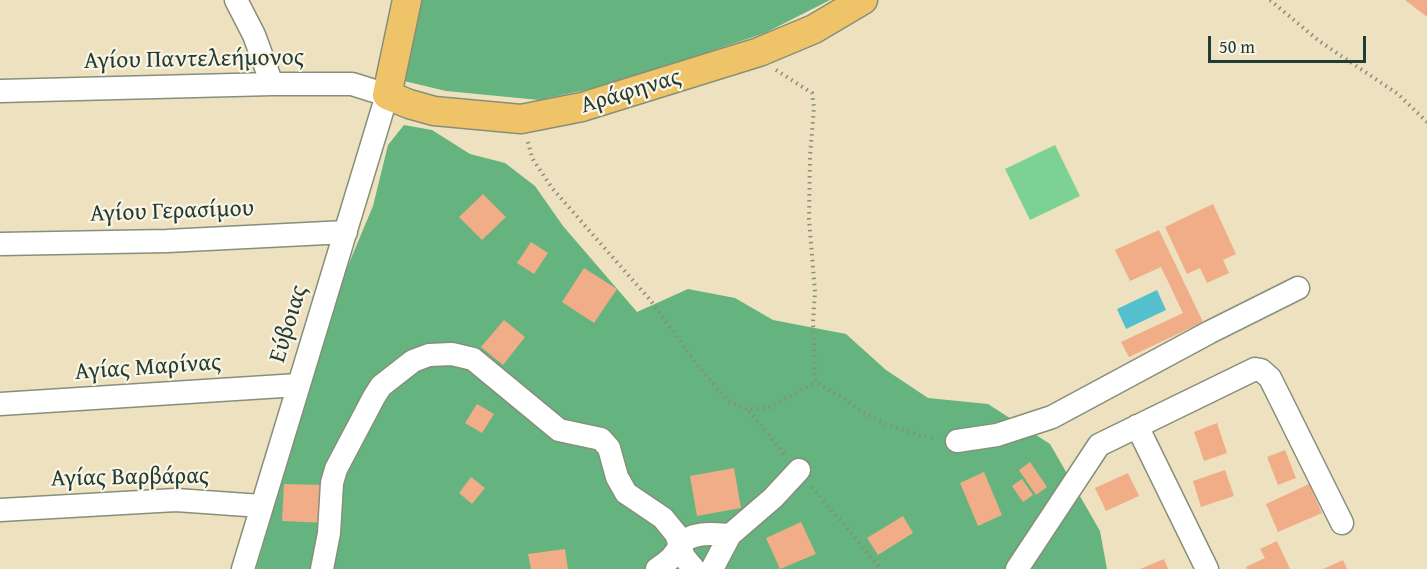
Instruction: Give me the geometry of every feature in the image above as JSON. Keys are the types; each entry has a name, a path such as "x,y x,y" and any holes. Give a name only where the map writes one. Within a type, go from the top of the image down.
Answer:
{"main road":[{"path":"387,95 407,0"},
{"name":"Αράφηνας","path":"387,95 434,111 521,119 582,107 759,52 814,29 863,0"}],"street":[{"path":"236,0 254,35 272,84"},
{"name":"Αγίου Παντελεήμονος","path":"0,91 352,84 387,95"},
{"name":"Εύβοιας","path":"243,569 387,95"},
{"name":"Αγίου Γερασίμου","path":"0,244 167,241 346,232"},
{"path":"957,441 997,435 1052,417 1210,332 1298,288"},
{"path":"322,569 328,539 332,483 336,469 381,386 413,361 429,355 452,354 473,359 559,429 601,439 609,448 617,477 626,493 663,518 676,534 684,557 694,569"},
{"path":"1017,569 1095,449 1102,443 1249,370 1261,370 1270,378 1342,523"},
{"name":"Αγίας Μαρίνας","path":"0,404 298,385"},
{"path":"1137,426 1207,569"},
{"path":"712,569 730,535 772,498 798,470"},
{"name":"Αγίας Βαρβάρας","path":"0,510 176,500 261,506"},
{"path":"657,569 675,554 679,545 688,538 702,534 730,535"}],"path":[{"path":"1270,0 1319,41 1398,94 1427,122"},
{"path":"759,52 774,69 812,93 814,107 809,219 815,292 814,382"},
{"path":"521,119 532,158 552,188 651,301 695,362 728,401 748,410 881,569"},
{"path":"748,410 770,407 814,382"},
{"path":"814,382 887,425 921,436 957,441"}],"green space":[{"path":"420,0 830,0 765,33 645,77 539,100 446,91 404,81"},
{"path":"404,125 432,130 470,154 505,163 535,186 563,226 637,312 688,289 735,298 773,320 846,334 886,370 928,398 988,404 1050,444 1100,531 1107,569 256,569 322,337 373,206 388,145"},
{"path":"1055,145 1080,196 1030,220 1005,169"}],"water":[{"path":"1157,290 1166,310 1126,329 1117,309"}],"building":[{"path":"1405,0 1427,0 1427,17"},
{"path":"483,194 506,217 482,240 459,217"},
{"path":"1213,204 1236,254 1223,260 1229,273 1207,283 1200,268 1187,274 1165,227"},
{"path":"1159,230 1203,322 1129,357 1121,342 1183,313 1161,267 1130,281 1115,250"},
{"path":"531,242 548,253 534,274 517,263"},
{"path":"584,268 617,289 594,323 562,302"},
{"path":"504,320 525,337 503,365 481,347"},
{"path":"477,404 494,414 482,433 465,423"},
{"path":"1217,423 1227,453 1204,461 1194,432"},
{"path":"1285,450 1296,478 1278,485 1267,457"},
{"path":"1030,462 1047,487 1036,495 1019,470"},
{"path":"734,468 741,508 697,516 690,476"},
{"path":"1225,470 1234,496 1201,507 1193,481"},
{"path":"984,472 1002,515 978,526 960,483"},
{"path":"1128,473 1139,496 1106,511 1095,488"},
{"path":"471,477 485,488 472,504 459,493"},
{"path":"1022,479 1033,495 1023,502 1012,486"},
{"path":"284,484 327,485 326,523 282,521"},
{"path":"1309,484 1322,513 1278,532 1266,504"},
{"path":"903,516 913,533 878,555 867,538"},
{"path":"801,522 816,554 780,569 766,538"},
{"path":"1277,541 1290,569 1247,569 1246,567 1265,558 1260,549"},
{"path":"565,549 568,569 531,569 528,554"},
{"path":"1164,559 1168,569 1140,569"},
{"path":"1343,560 1347,569 1323,569"}]}
